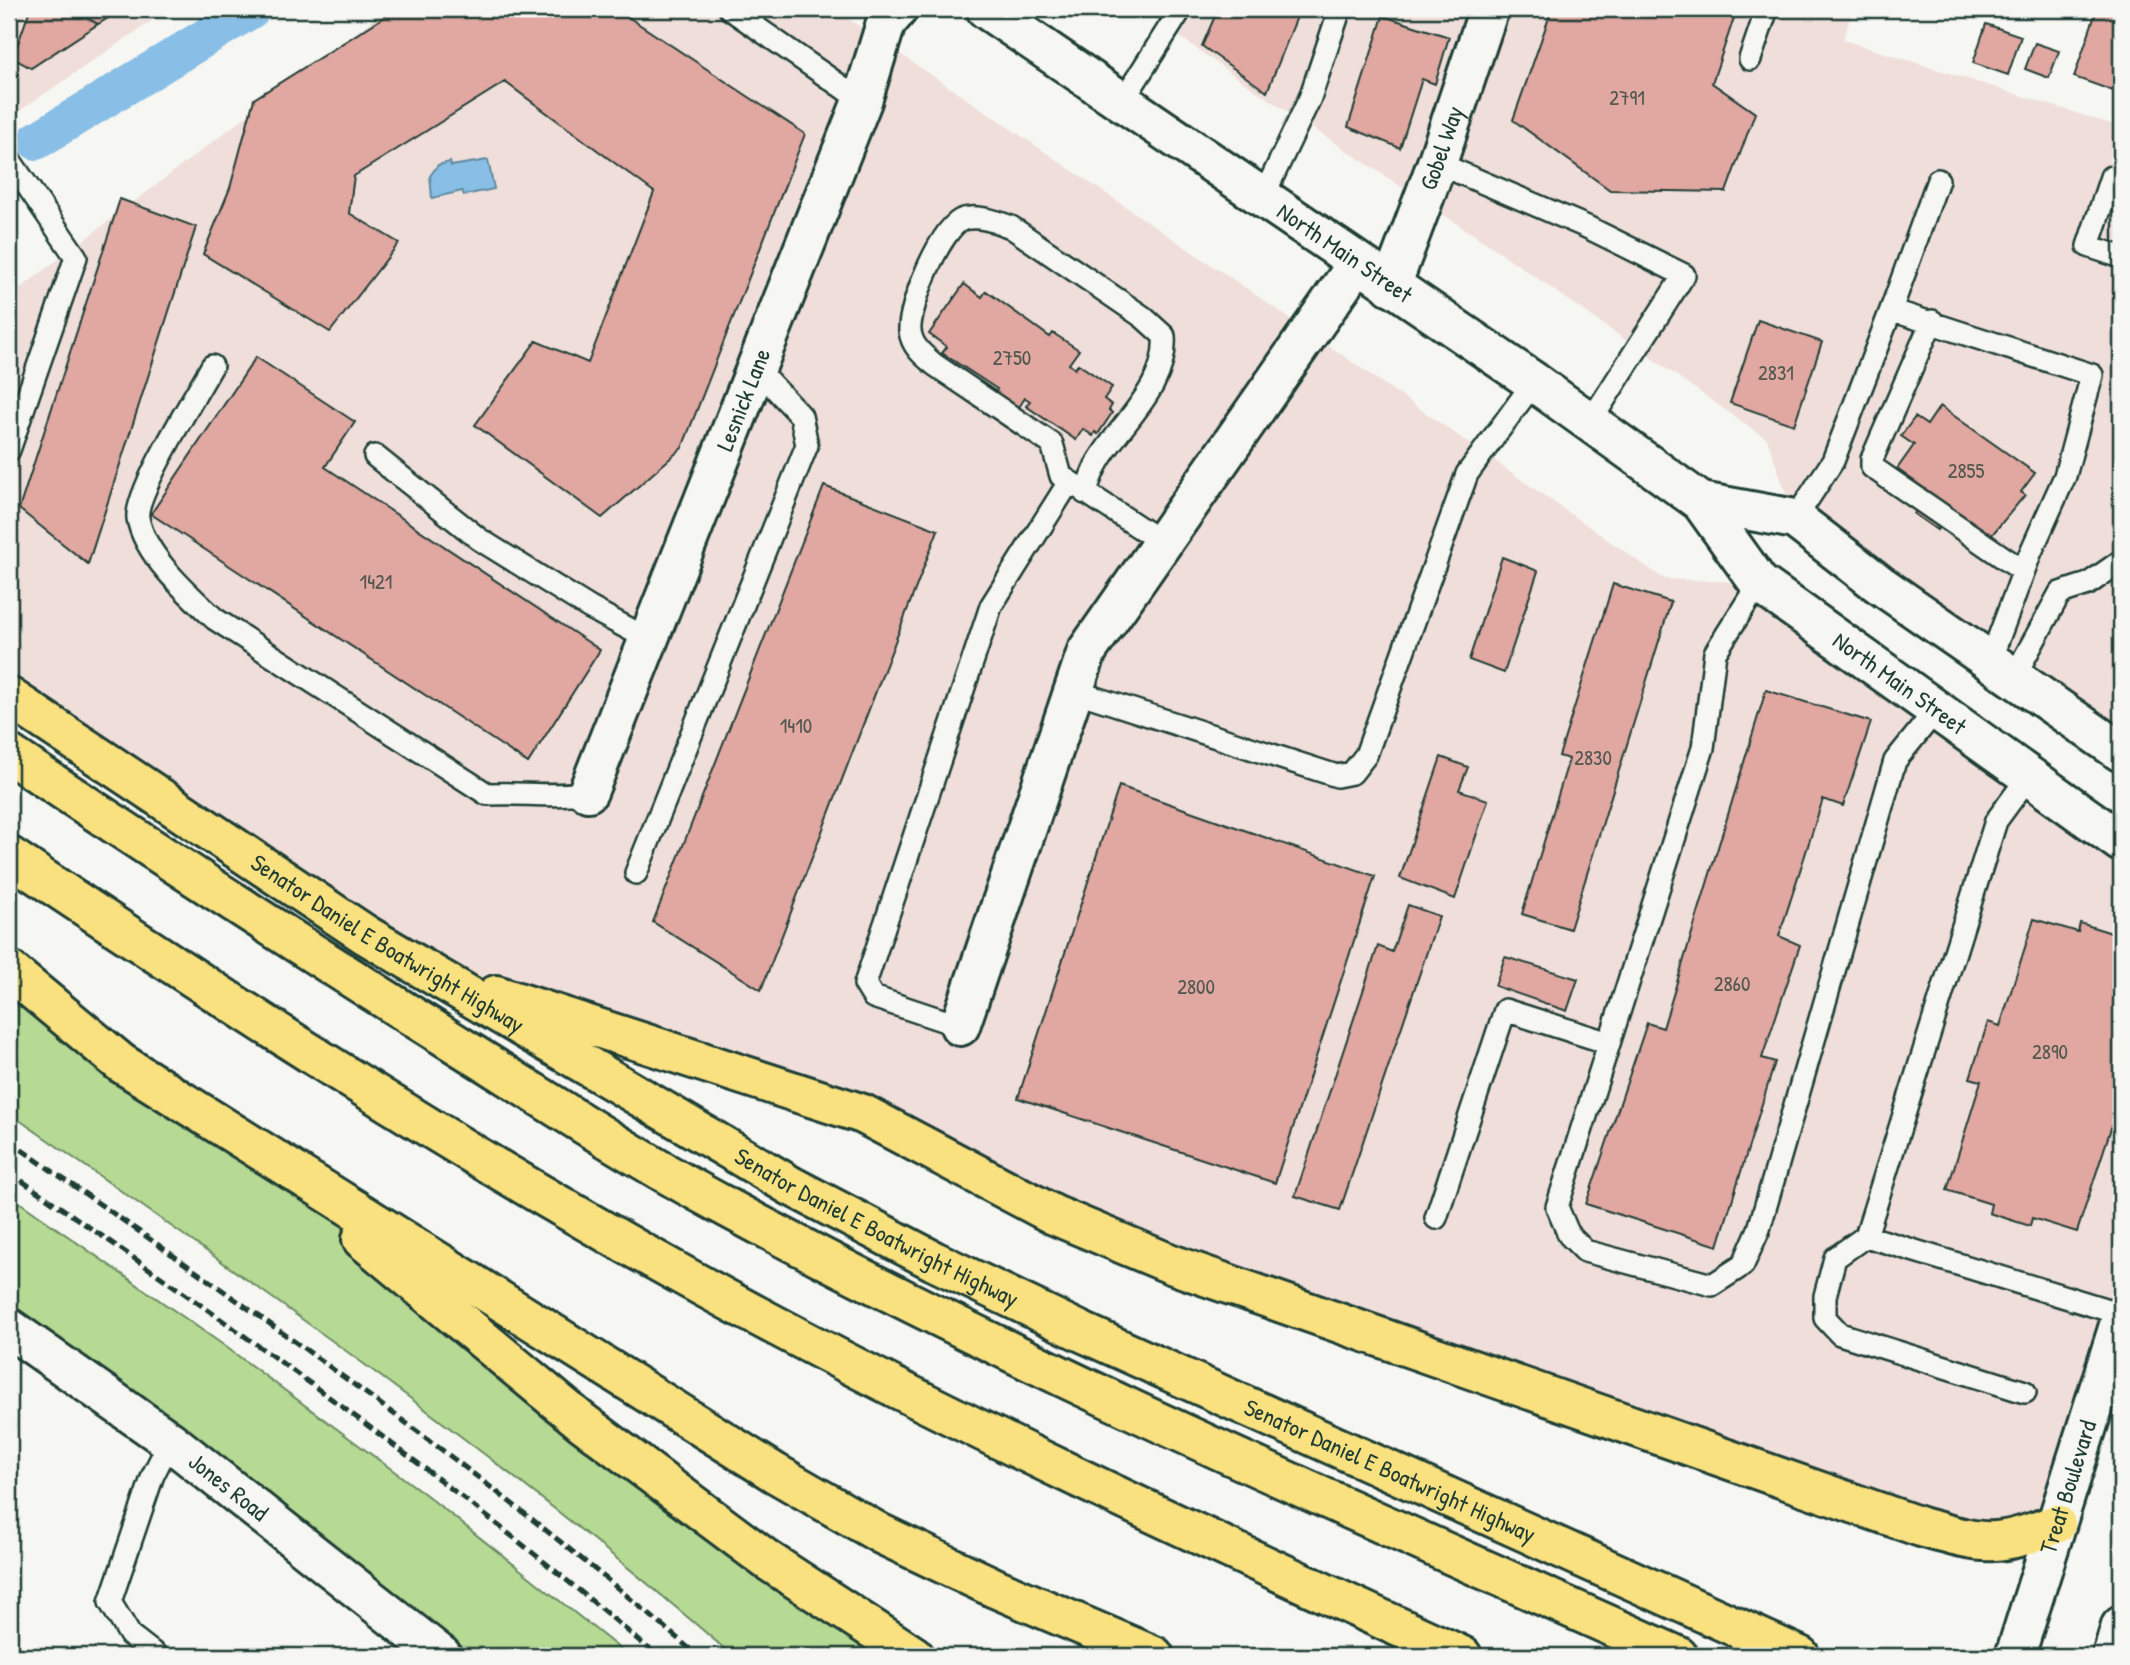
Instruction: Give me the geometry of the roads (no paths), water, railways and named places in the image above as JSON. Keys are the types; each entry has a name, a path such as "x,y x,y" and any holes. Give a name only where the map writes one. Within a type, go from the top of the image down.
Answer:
{"highway":[{"name":"Senator Daniel E Boatwright Highway","path":"9,697 287,885 426,972 791,1186 934,1261 1230,1400 1800,1656"},
{"path":"9,754 333,967 571,1116 722,1205 864,1280 1212,1447 1678,1656"},
{"path":"9,856 401,1113 684,1277 975,1427 1462,1656"},
{"path":"9,970 121,1063 775,1473 881,1534 995,1588 1154,1656"},
{"path":"426,972 863,1114 1054,1215 1171,1264 1921,1527 1983,1544 2020,1539 2056,1524"},
{"path":"253,1148 582,1422 767,1560 914,1656"}],"street":[{"name":"Lesnick Lane","path":"588,792 862,101 886,23 898,9"},
{"name":"North Main Street","path":"986,9 1534,382 1701,502 1759,583 2121,842"},
{"name":"Gobel Way","path":"1391,286 1437,163 1489,9"},
{"path":"960,1026 1087,651 1357,264"},
{"name":"North Main Street","path":"1701,502 1794,519 1879,584 2121,752"},
{"name":"Treat Boulevard","path":"2020,1640 2121,1316"},
{"name":"Jones Road","path":"9,1328 170,1441 442,1656"},
{"path":"2112,1656 2121,1626"}],"lane":[{"path":"730,9 862,101"},
{"path":"1122,102 1181,9"},
{"path":"1262,199 1310,98 1340,9"},
{"path":"1750,59 1767,9"},
{"path":"9,159 76,257 9,445"},
{"path":"1437,163 1587,227 1684,275 1590,422"},
{"path":"2121,181 2111,177 2088,246 2121,257"},
{"path":"1794,519 1833,461 1938,180"},
{"path":"960,1026 873,997 865,984 991,606 1077,487 1098,461 1161,372 1165,352 1164,336 1143,317 1011,227 989,220 965,218 953,224 939,242 912,312 910,332 917,350 1052,444 1061,476 1077,487 1163,543"},
{"path":"1891,310 1932,321 2092,375 2065,476 2023,571 2002,669"},
{"path":"1932,321 1872,459 1872,467 2023,571"},
{"path":"212,366 142,492 137,516 145,541 185,591 215,619 487,794 524,792 559,797 588,792"},
{"path":"636,873 807,445 800,416 756,368"},
{"path":"1074,691 1337,776 1352,773 1366,755 1467,474 1534,382"},
{"path":"375,456 479,539 648,639"},
{"path":"2002,669 2060,593 2088,584 2121,561"},
{"path":"1759,583 1715,653 1703,748 1557,1207 1569,1235 1585,1251 1712,1285 1743,1265 1759,1229 1895,761 1936,710"},
{"path":"2025,1392 1840,1334 1825,1318 1825,1296 1835,1258 1866,1236 1996,821 2029,776"},
{"path":"1436,1218 1505,1010 1609,1043"},
{"path":"1866,1236 2121,1316"},
{"path":"157,1656 130,1635 110,1602 153,1475 170,1441"}],"water":[{"path":"488,160 494,189 464,195 462,191 432,198 430,176 438,165 450,162 451,166"}],"waterway":[{"path":"36,141 252,9"}],"railway":[{"path":"9,1141 273,1326 447,1454 532,1519 698,1656"},
{"path":"9,1172 340,1405 501,1528 657,1656"}]}
